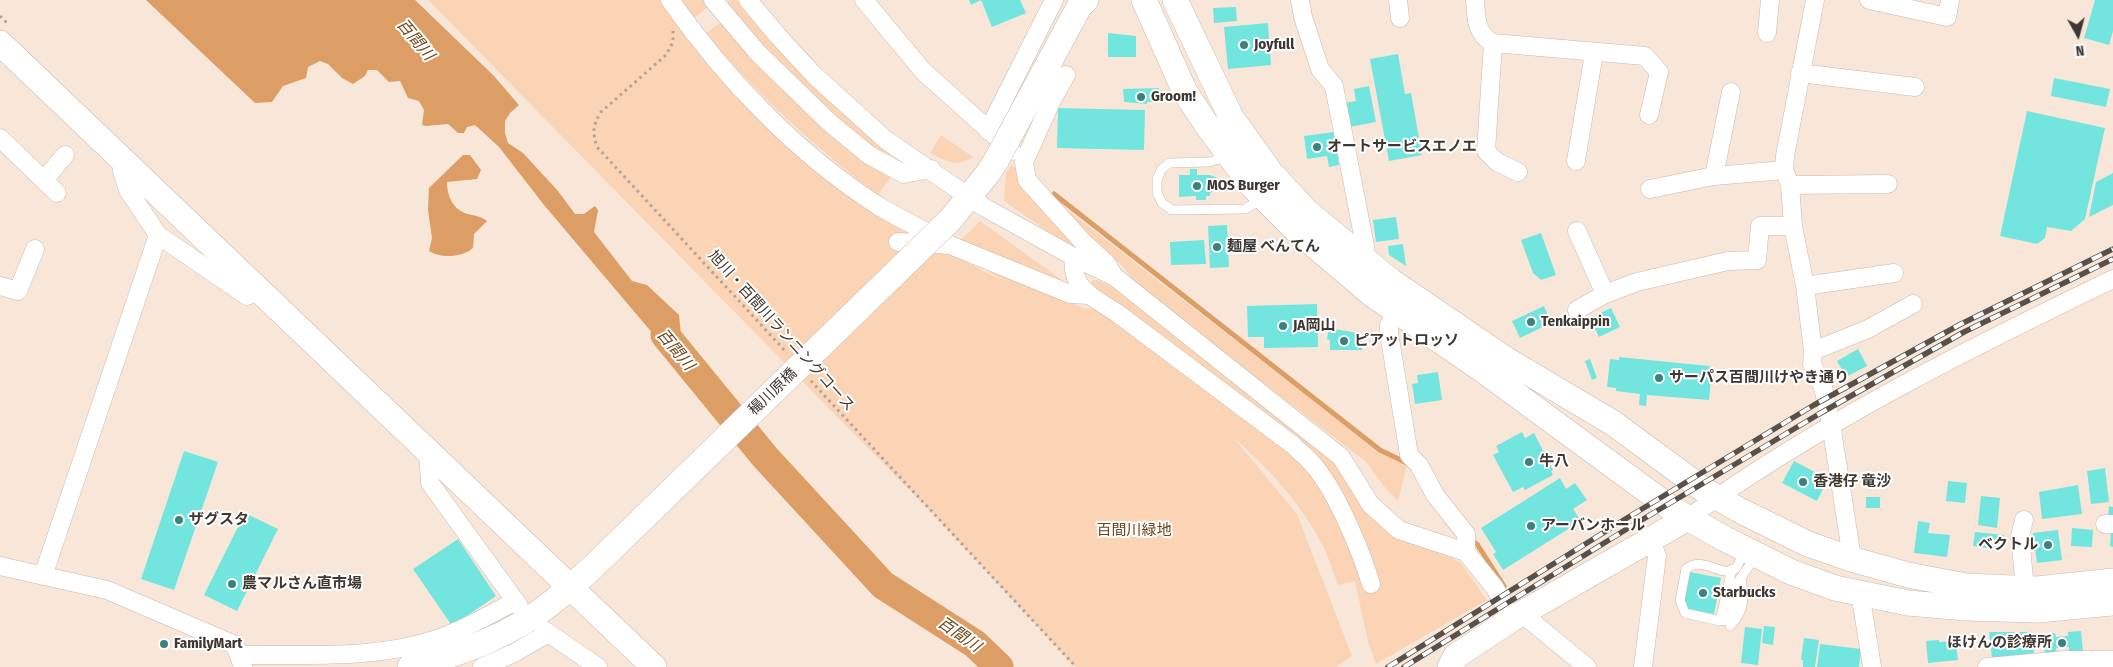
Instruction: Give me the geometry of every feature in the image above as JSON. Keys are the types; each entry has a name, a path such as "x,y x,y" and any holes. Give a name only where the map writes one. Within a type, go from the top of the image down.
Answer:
{"street":[{"path":"670,0 693,33 767,116 820,163 877,204 950,244 1070,294 1088,294"},
{"path":"713,0 758,53 829,122 869,156 904,174 930,169"},
{"path":"748,0 814,75 886,140 970,198 1074,257 1115,277 1341,457 1372,505 1398,530 1466,542"},
{"path":"864,0 923,71 1024,162"},
{"path":"988,131 1054,0"},
{"name":"穝川原橋","path":"410,667 471,648 497,636 549,605 594,566 951,219 970,198 997,159 1079,7 1086,0"},
{"path":"1144,0 1185,92 1227,152 1264,198 1295,229 1372,295 1484,371 1652,495 1744,557 1835,588 1908,603 1966,608 2038,610 2113,603"},
{"path":"1175,0 1231,117 1271,173 1307,212 1364,261 1507,360 1613,423 1704,490 1741,511 1808,544 1908,576 1957,584 2025,589 2113,581"},
{"path":"1300,0 1303,17 1320,68 1334,86 1365,246 1364,261"},
{"path":"1398,0 1400,18"},
{"path":"1475,0 1477,24 1484,38 1493,44 1645,56 1659,72 1649,116"},
{"path":"1767,33 1770,0"},
{"path":"1815,0 1800,74 1788,177 1793,226 1805,286 1814,351 1812,364 1823,387 1831,424 1851,559"},
{"path":"1870,0 1889,2 1947,17 1950,0"},
{"path":"0,43 654,667"},
{"path":"1493,44 1486,151 1497,162 1518,172"},
{"path":"1576,161 1594,53"},
{"path":"1800,74 1914,87"},
{"path":"1066,75 1051,102 1024,162 1027,180 1084,243 1106,263 1115,277"},
{"path":"1714,176 1731,92"},
{"path":"0,138 57,194"},
{"path":"44,180 65,155"},
{"path":"124,162 122,171 128,190 158,235 247,296 259,290"},
{"path":"1650,189 1714,176 1788,177 1888,184"},
{"path":"1577,310 1605,294 1637,282 1728,261 1757,260 1760,226 1793,226"},
{"path":"1577,231 1605,294"},
{"path":"43,576 158,235"},
{"path":"898,242 950,244"},
{"path":"0,286 18,292 34,249"},
{"path":"1074,257 1072,269 1075,278 1088,294 1117,313 1277,434 1315,466 1331,492 1364,560 1370,584"},
{"path":"1805,286 1894,273"},
{"path":"1450,667 1456,656 1516,616 1688,518 1716,497 1831,424 1971,347 2113,279"},
{"path":"1814,351 1868,329 1913,304"},
{"path":"1397,312 1389,325 1389,333 1409,455 1419,465 1435,495 1495,588 1516,616 1587,667"},
{"path":"0,566 107,590 235,646 242,661 374,652 437,639 518,604 430,483 428,452"},
{"path":"2024,520 2020,536 2025,589"},
{"path":"1643,667 1656,556 1650,538"},
{"path":"1863,593 1862,605 1872,667"},
{"path":"482,667 514,653 546,632 598,667"},
{"path":"1986,667 2066,660 2113,660"}],"lane":[{"path":"1227,152 1216,160 1209,162 1169,163 1161,170 1158,180 1157,192 1162,203 1172,210 1245,209 1264,198"},
{"path":"1730,626 1743,608 1741,578 1744,557"},
{"path":"1741,578 1738,582 1731,614 1725,620 1720,621 1685,613 1682,609 1680,600 1684,573 1690,566 1699,563 1724,571 1744,557"},
{"path":"1720,621 1744,557"}],"path":[{"name":"旭川・百間川ランニングコース","path":"673,24 673,42 666,55 601,112 594,123 592,135 597,147 792,358"},
{"name":"旭川・百間川ランニングコース","path":"807,377 1076,667"}],"green space":[{"name":"百間川緑地","path":"428,0 664,0 769,125 947,252 1001,280 976,262 977,260 1083,308 1103,310 1339,487 1322,460 1114,304 1091,281 1097,280 1112,287 1337,466 1374,519 1461,563 1487,600 1376,664 1368,642 1355,581 1338,585 1323,546 1305,515 1259,461 1233,437 1297,514 1352,656 1336,667 1075,667 936,517"},
{"path":"676,0 705,0 709,6 692,20"},
{"path":"730,0 736,0 774,40 890,153 887,158 842,125 801,87 725,4"},
{"path":"724,20 868,161 891,177 878,195 787,119 745,78 705,34"},
{"path":"941,135 973,157 956,163 946,161 930,153"},
{"path":"1011,165 1019,170 1084,253 1063,242 1004,201 1006,173"},
{"path":"1053,199 1370,445 1407,465 1398,501 1365,461 1138,287 1123,266 1109,255"},
{"path":"980,221 1069,285 1068,287 961,240"}],"water":[{"path":"146,0 415,0 493,75 519,105 510,113 505,121 505,133 508,143 523,153 558,191 575,214 584,214 595,206 598,210 594,232 632,281 647,285 679,315 682,344 695,362 681,367 544,205 499,147 475,125 467,127 464,133 458,133 448,124 422,125 424,110 419,101 408,98 400,81 389,82 377,70 368,70 365,76 353,84 342,78 328,64 320,61 308,67 306,78 283,86 272,102 255,103"},
{"path":"463,155 470,155 481,170 477,179 447,182 448,192 452,202 458,209 487,221 474,234 473,248 469,251 452,256 434,254 429,251 432,238 428,210 429,188"}],"building":[{"path":"969,0 981,0 971,5"},
{"path":"981,0 1020,0 1026,13 992,27"},
{"path":"2095,0 2113,0 2113,31 2109,45 2084,38"},
{"path":"1236,7 1237,21 1214,23 1213,8"},
{"path":"1268,23 1271,65 1228,69 1224,27"},
{"path":"1108,33 1136,36 1136,57 1108,57"},
{"path":"1398,54 1405,94 1411,93 1422,155 1389,161 1370,59"},
{"path":"2054,78 2110,89 2106,107 2051,96"},
{"path":"1369,86 1376,122 1349,127 1345,103 1356,101 1354,89"},
{"path":"1159,88 1159,102 1147,102 1147,104 1124,102 1123,89"},
{"path":"1058,108 1145,110 1144,150 1057,148"},
{"path":"2027,111 2105,128 2085,219 2071,231 2047,227 2045,238 2037,244 2000,236"},
{"path":"1334,132 1339,165 1329,167 1327,156 1307,159 1304,136"},
{"path":"1190,169 1197,169 1197,175 1210,175 1218,178 1219,188 1210,193 1210,196 1206,196 1206,200 1196,200 1196,196 1179,197 1179,175 1190,175"},
{"path":"2113,173 2113,205 2089,217 2096,182"},
{"path":"1396,217 1399,239 1376,242 1373,220"},
{"path":"1227,225 1229,267 1210,268 1208,226"},
{"path":"1541,233 1556,275 1541,280 1533,273 1521,240"},
{"path":"1204,240 1206,264 1171,265 1170,242"},
{"path":"1403,244 1406,266 1389,255 1388,246"},
{"path":"1317,304 1318,347 1264,348 1264,337 1248,337 1247,306"},
{"path":"1544,306 1551,323 1520,338 1512,321"},
{"path":"1611,308 1620,327 1599,337 1590,318"},
{"path":"1329,328 1357,333 1357,339 1362,339 1362,350 1330,350 1330,340 1327,339"},
{"path":"1858,349 1867,366 1846,377 1837,361"},
{"name":"サーパス百間川けやき通り","path":"1619,357 1709,366 1712,370 1709,400 1647,395 1646,406 1639,405 1640,394 1616,391 1616,388 1607,387 1610,359 1619,360"},
{"path":"1590,359 1597,378 1592,380 1585,361"},
{"path":"1438,372 1442,400 1415,404 1412,384 1418,383 1417,375"},
{"path":"1522,432 1525,438 1534,433 1553,470 1551,471 1553,475 1525,490 1523,487 1513,492 1493,455 1499,452 1496,446"},
{"name":"ザグスタ","path":"184,451 218,462 174,590 141,579"},
{"path":"1794,461 1828,479 1817,501 1782,483"},
{"path":"2105,468 2109,502 2091,504 2087,471"},
{"path":"1560,478 1566,489 1575,483 1587,500 1573,509 1581,521 1503,570 1493,554 1496,552 1481,528"},
{"path":"1948,481 1967,483 1965,503 1946,501"},
{"path":"2078,485 2082,514 2042,519 2039,492"},
{"path":"1981,496 2000,498 1997,528 1978,525"},
{"path":"1866,497 1880,497 1880,508 1866,508"},
{"path":"2109,506 2113,507 2113,521 2108,521"},
{"path":"245,513 278,529 237,611 204,595"},
{"path":"1918,521 1930,523 1928,533 1950,535 1947,557 1914,553"},
{"path":"2072,528 2093,530 2092,547 2071,546"},
{"path":"2111,529 2113,529 2113,547 2110,546"},
{"path":"2058,530 2062,560 2037,563 2033,533"},
{"path":"1975,532 2004,535 2002,550 1973,546"},
{"path":"458,539 496,596 452,626 413,569"},
{"path":"1690,572 1721,578 1714,614 1683,608"},
{"path":"1764,626 1775,627 1773,645 1762,643"},
{"path":"1745,627 1762,629 1758,665 1741,663"},
{"path":"2081,631 2083,652 2069,653 2069,647 2056,648 2057,654 2045,655 2043,634 2055,633 2056,637 2068,636 2068,632"},
{"path":"1989,632 2032,632 2034,653 1992,658"},
{"path":"1804,638 1819,640 1815,667 1803,667 1803,660 1801,660"},
{"path":"1939,640 1939,642 1956,641 1958,660 1928,663 1926,641"},
{"path":"1820,644 1861,649 1859,667 1817,667"}],"waterway":[{"path":"1054,194 1380,450 1409,464"},
{"name":"百間川","path":"665,335 765,457 883,585 975,644 999,667"},
{"path":"1469,539 1477,544 1504,586"}],"railway":[{"path":"1388,667 1627,518 1814,405 1961,324 2113,249"},
{"path":"1404,667 1630,527 1819,414 1964,332 2113,259"}],"place":[{"name":"Joyfull","path":"1244,45"},
{"name":"Groom!","path":"1141,97"},
{"name":"オートサービスエノエ","path":"1317,147"},
{"name":"MOS Burger","path":"1197,186"},
{"name":"麺屋 べんてん","path":"1217,247"},
{"name":"Tenkaippin","path":"1531,322"},
{"name":"JA岡山","path":"1283,326"},
{"name":"ピアットロッソ","path":"1344,341"},
{"name":"サーパス百間川けやき通り","path":"1659,378"},
{"name":"牛八","path":"1529,462"},
{"name":"香港仔 竜沙","path":"1803,482"},
{"name":"ザグスタ","path":"179,520"},
{"name":"アーバンホール","path":"1531,526"},
{"name":"ベクトル","path":"2048,545"},
{"name":"農マルさん直市場","path":"232,584"},
{"name":"Starbucks","path":"1703,593"},
{"name":"ほけんの診療所","path":"2062,643"},
{"name":"FamilyMart","path":"164,644"}]}
